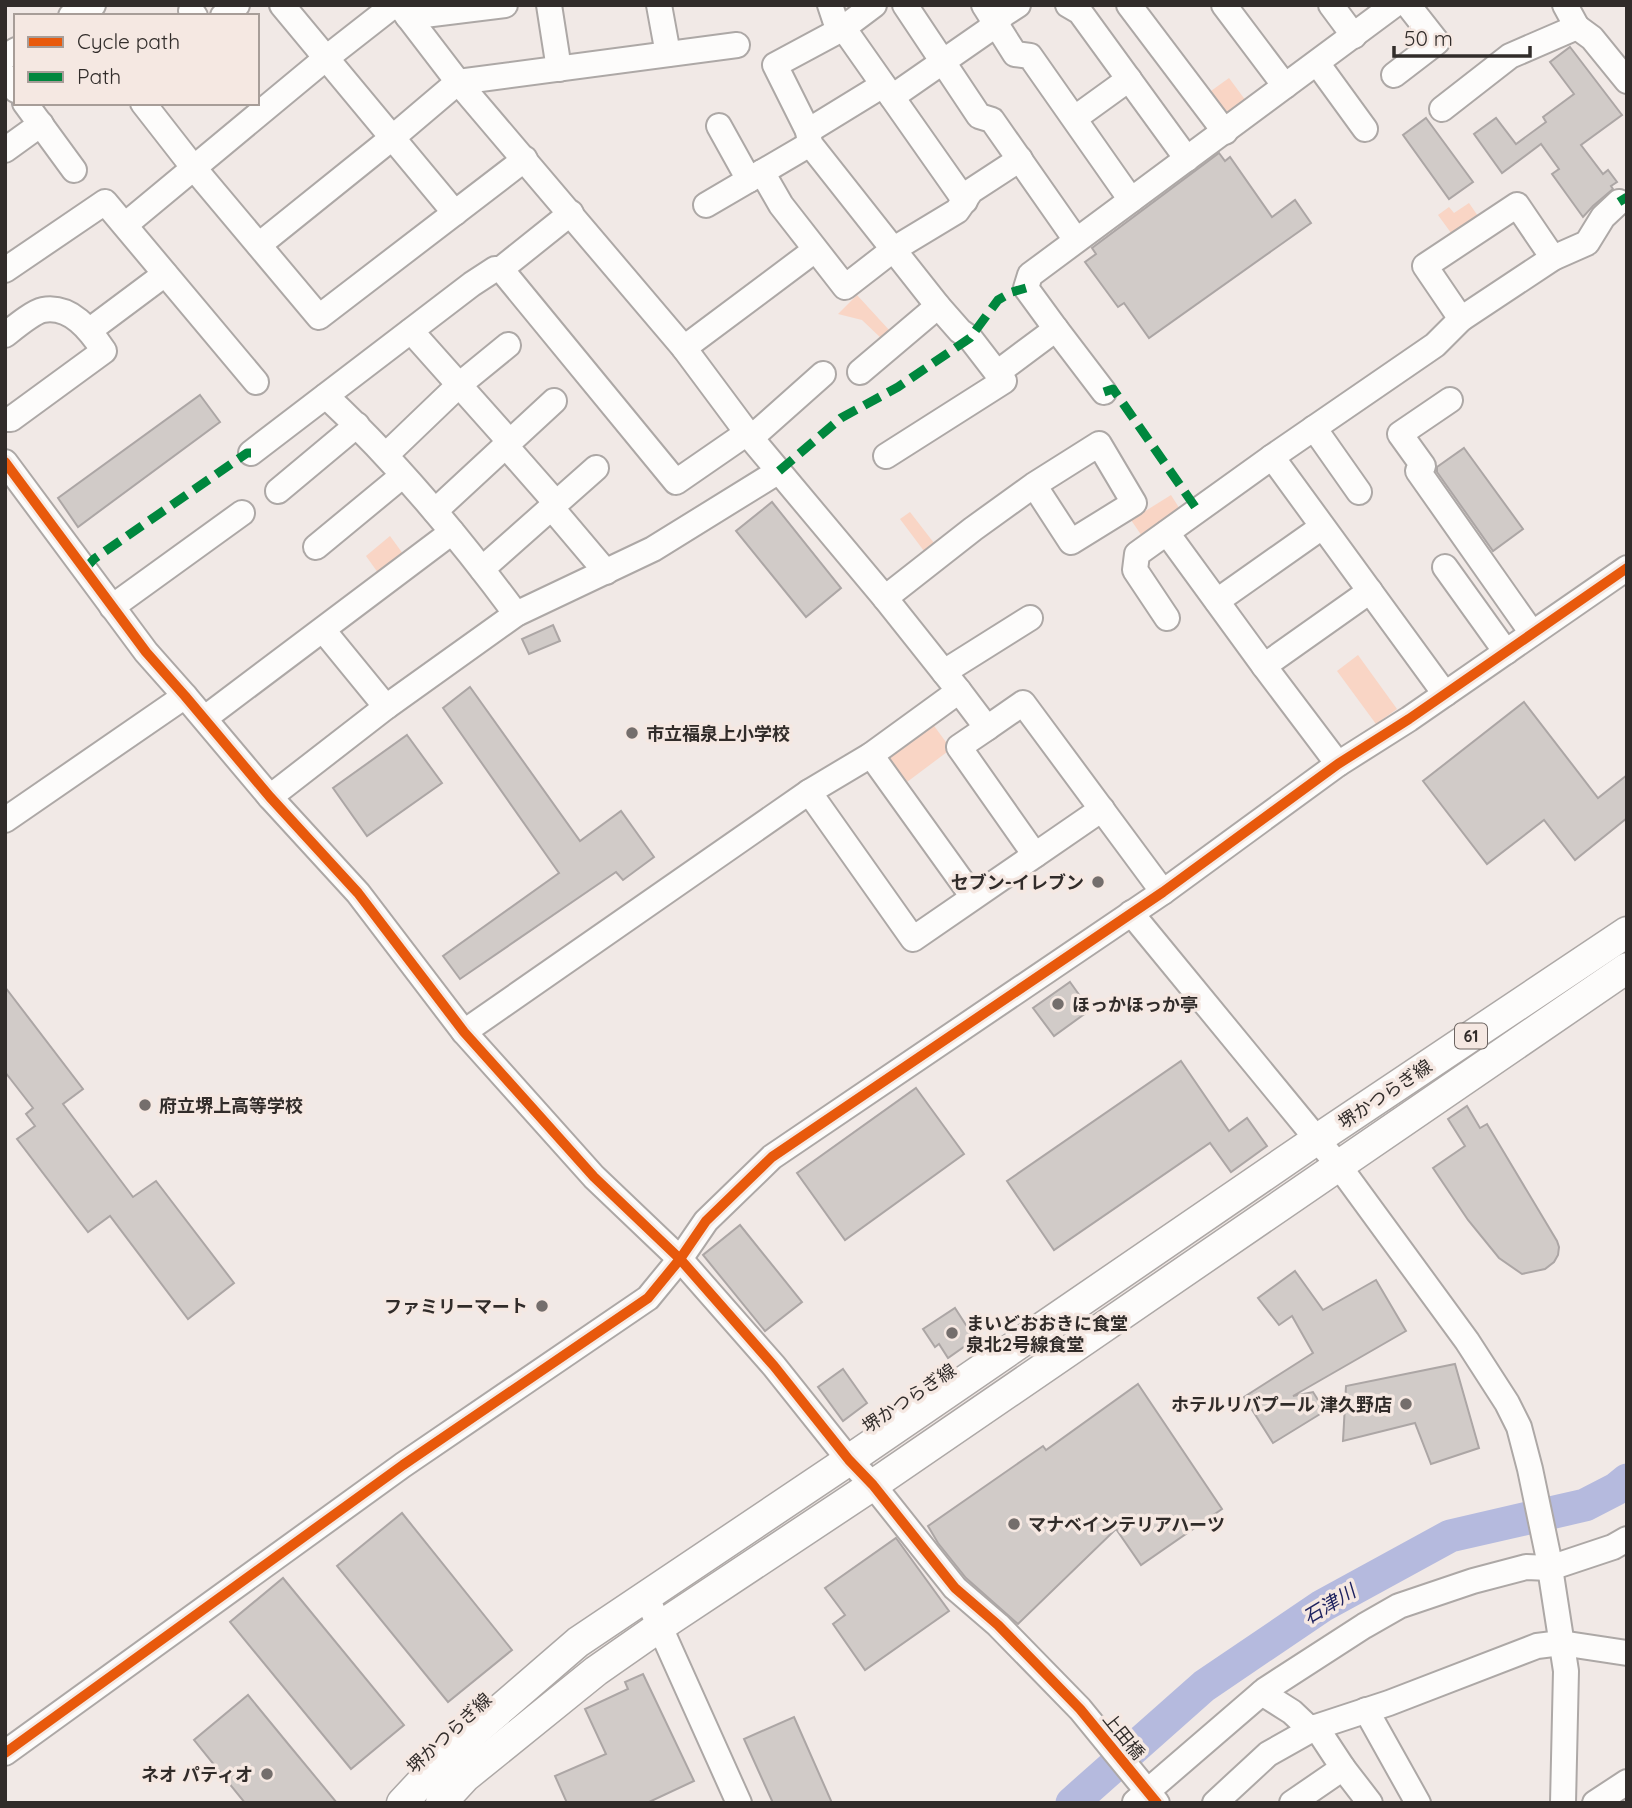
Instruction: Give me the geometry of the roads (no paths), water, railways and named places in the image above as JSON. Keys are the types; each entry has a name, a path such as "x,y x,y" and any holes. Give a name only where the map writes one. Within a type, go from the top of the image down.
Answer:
{"main road":[{"name":"堺かつらぎ線","path":"402,1803 445,1757 578,1642 1316,1140 1627,933"},
{"name":"堺かつらぎ線","path":"441,1803 465,1777 596,1671 873,1485 1627,968"}],"street":[{"path":"75,14 93,5"},
{"path":"282,5 455,213"},
{"path":"124,225 325,59 400,9 505,5"},
{"path":"549,5 559,69"},
{"path":"659,5 668,54"},
{"path":"830,5 835,20 965,201"},
{"path":"874,5 842,29 775,65 809,138 938,306 960,331 970,338 1004,381 886,456"},
{"path":"905,5 979,116 992,120 1076,240"},
{"path":"990,14 1004,15 1018,5"},
{"path":"1068,5 1080,12 1187,159"},
{"path":"1129,5 1224,132"},
{"path":"1331,5 1354,36"},
{"path":"1104,392 1026,288 1030,275 1394,5"},
{"path":"1394,75 1437,42 1408,5"},
{"path":"1227,6 1285,86"},
{"path":"400,9 458,82 684,348 749,435 987,728"},
{"path":"706,205 756,176 809,138 887,91 943,62 987,31 990,14"},
{"path":"990,14 1016,54 1030,56 1131,200"},
{"path":"1442,109 1510,57 1571,16 1627,82"},
{"path":"259,245 458,82 737,45"},
{"path":"1317,63 1365,129"},
{"path":"1075,118 1129,79"},
{"path":"27,105 74,170"},
{"path":"145,105 324,323 455,213 525,159"},
{"path":"5,150 41,124"},
{"path":"719,126 845,287 894,249 957,211 971,191 1020,159"},
{"path":"5,270 105,202 256,382"},
{"path":"1167,618 1135,570 1137,554 1435,345 1461,319 1553,258 1587,243 1603,217 1619,202"},
{"path":"1461,319 1425,266 1517,205 1553,258"},
{"path":"251,453 472,284 495,269 501,269 571,213"},
{"path":"684,348 815,250"},
{"path":"501,269 676,482 749,435 823,374"},
{"path":"90,330 165,274"},
{"path":"860,372 938,306"},
{"path":"5,335 41,310 63,311 90,330 104,351 11,419 5,419"},
{"path":"997,373 1056,329"},
{"path":"411,331 507,443 606,572"},
{"path":"386,455 458,385 508,345"},
{"path":"326,396 386,455 452,532 516,614"},
{"path":"1451,400 1400,434 1423,466 1418,471 1532,633"},
{"path":"435,512 554,401"},
{"path":"278,491 357,425"},
{"path":"1314,428 1359,492"},
{"path":"1272,457 1445,694"},
{"name":"上田橋","path":"5,462 146,652 270,797 358,893 464,1032 594,1177 680,1259 774,1366 955,1588 998,1625 1080,1709 1145,1795"},
{"path":"482,569 596,468"},
{"path":"270,797 386,707 516,614 653,549 779,471"},
{"path":"316,547 402,475"},
{"path":"884,598 973,528 1034,485"},
{"path":"112,607 243,514"},
{"path":"1217,601 1322,527"},
{"path":"205,718 452,532"},
{"path":"1167,533 1338,764"},
{"path":"1445,567 1506,652"},
{"path":"5,1753 402,1465 649,1298 706,1221 772,1157 1163,892 1338,764 1409,719 1627,568"},
{"path":"1264,666 1370,591"},
{"path":"464,1032 809,792 871,755 951,682 1030,618"},
{"path":"323,630 386,707"},
{"path":"5,820 186,696"},
{"path":"1035,855 958,747 1023,703 1163,892"},
{"path":"871,755 974,897"},
{"path":"809,792 913,939 1101,809"},
{"path":"1131,912 1339,1166 1467,1341 1507,1403 1518,1427 1530,1469 1549,1562 1566,1671 1563,1803"},
{"path":"1145,1795 1262,1693 1399,1606 1474,1581 1613,1547 1627,1539"},
{"path":"646,1596 739,1803"},
{"path":"1215,1803 1268,1754 1313,1729 1537,1646 1561,1643 1627,1653"},
{"path":"1262,1693 1313,1729 1370,1803"},
{"path":"1366,1710 1418,1803"},
{"path":"1292,1803 1343,1768"},
{"path":"1595,1803 1627,1782"}],"waterway":[{"name":"石津川","path":"1072,1803 1204,1686 1322,1606 1450,1536 1585,1505 1616,1489 1627,1480"}],"place":[{"name":"市立福泉上小学校","path":"632,733"},
{"name":"セブン-イレブン","path":"1098,882"},
{"name":"ほっかほっか亭","path":"1058,1004"},
{"name":"府立堺上高等学校","path":"145,1105"},
{"name":"ファミリーマート","path":"542,1306"},
{"name":"まいどおおきに食堂 泉北2号線食堂","path":"952,1333"},
{"name":"ホテルリバプール 津久野店","path":"1406,1404"},
{"name":"マナベインテリアハーツ","path":"1014,1524"},
{"name":"ネオ パティオ","path":"267,1774"}]}
